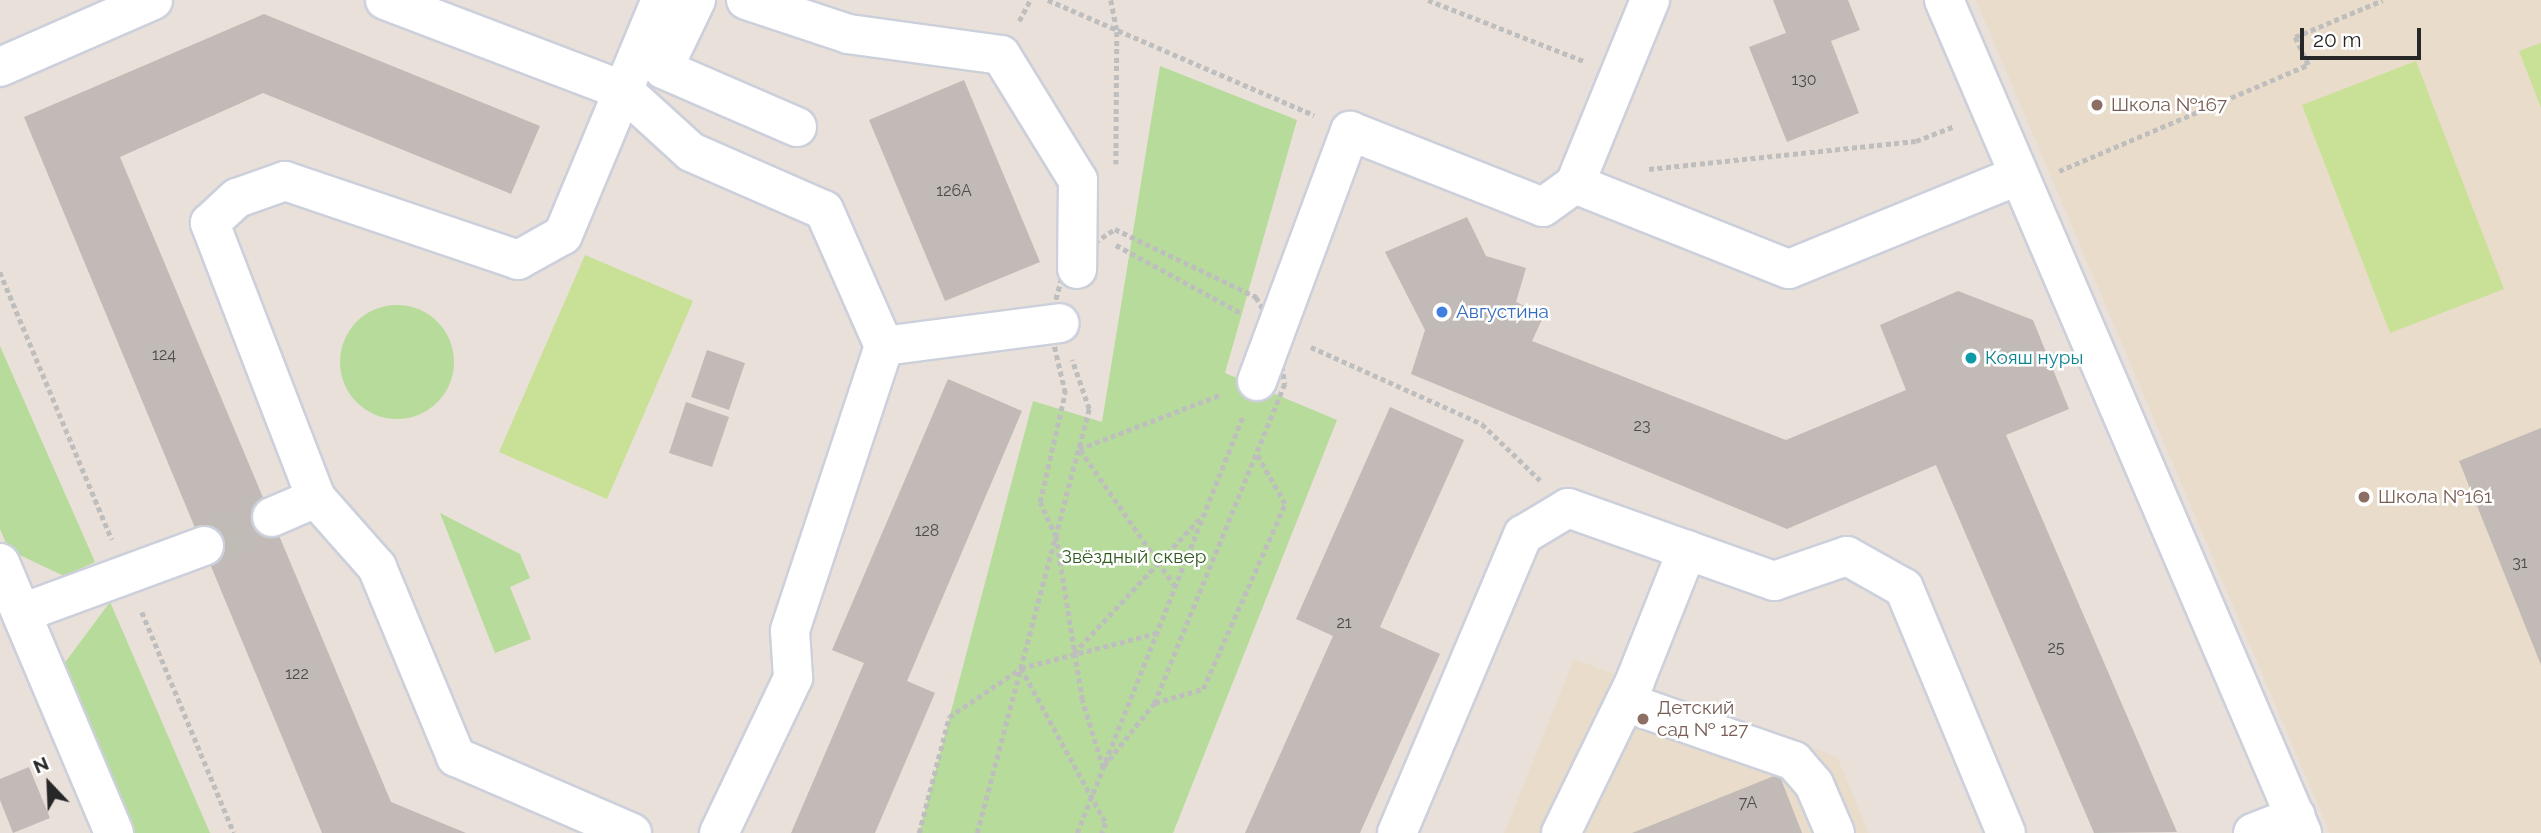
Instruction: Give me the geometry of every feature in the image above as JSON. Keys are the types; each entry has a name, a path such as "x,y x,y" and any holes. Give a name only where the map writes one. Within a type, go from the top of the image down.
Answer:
{"lane":[{"path":"0,67 153,0"},
{"path":"385,0 624,92 691,152 824,210 884,346 790,631 793,678 719,833"},
{"path":"632,833 456,757 377,567 316,498 210,223 237,198 285,181 518,260 563,235 662,0"},
{"path":"624,92 652,84 663,69 696,0"},
{"path":"746,0 848,34 1001,55 1078,180 1077,261"},
{"path":"1257,381 1283,334 1350,131 1543,207 1581,169 1650,0"},
{"path":"1944,0 2299,825 2253,833"},
{"path":"663,69 797,127"},
{"path":"1581,169 1789,269 2019,175"},
{"path":"884,346 1054,323"},
{"path":"272,517 316,498"},
{"path":"1397,833 1523,535 1568,508 1774,581 1847,556 1903,588 2006,833"},
{"path":"22,612 204,546"},
{"path":"1561,833 1625,702 1687,550"},
{"path":"0,563 114,833"},
{"path":"1625,702 1794,761 1814,784 1835,833"}],"path":[{"path":"1048,0 1350,131"},
{"path":"1111,0 1117,32 1116,176"},
{"path":"1428,0 1620,75"},
{"path":"2019,175 2062,171 2308,65 2295,37 2383,0"},
{"path":"1581,169 1668,167 1916,141 1992,112"},
{"path":"1115,216 1115,245 1242,313"},
{"path":"1103,768 1082,700 1056,537 1041,502 1065,393 1054,323 1066,261 1077,261 1115,229"},
{"path":"1115,229 1256,297 1283,334 1482,424 1568,508"},
{"path":"977,833 1089,410 1054,323"},
{"path":"1103,768 1155,703 1285,384 1283,334"},
{"path":"1079,449 1257,381"},
{"path":"1077,833 1257,381"},
{"path":"1079,449 1175,587"},
{"path":"1155,703 1203,689 1285,503 1257,454"},
{"path":"1073,653 1205,512"},
{"path":"919,833 949,717 1021,668 1157,633"},
{"path":"1021,668 1106,822 1102,833"}],"shaded area":[{"name":"Школа №161","path":"1976,0 2541,0 2541,833 2330,833"},
{"name":"Детский сад № 127","path":"1574,659 1837,757 1869,833 1504,833"}],"green space":[{"path":"2541,43 2541,108 2519,51"},
{"path":"2416,61 2504,289 2390,333 2302,105"},
{"name":"Звёздный сквер","path":"1160,66 1297,120 1225,373 1337,420 1173,833 919,833 1033,401 1102,422"},
{"path":"585,255 693,301 607,499 499,452"},
{"path":"397,305 419,309 437,322 450,340 454,362 450,384 437,402 419,415 397,419 375,415 357,402 344,384 340,362 344,340 357,322 375,309"},
{"path":"0,346 95,562 64,576 9,550 0,529"},
{"path":"440,513 520,554 530,578 510,587 531,639 495,653"},
{"path":"110,602 210,833 128,833 61,668"}],"building":[{"path":"1773,0 1848,0 1860,30 1831,41 1859,113 1787,142 1749,47 1786,33"},
{"path":"264,14 540,126 511,194 263,93 120,157 391,802 466,833 322,833 24,117"},
{"path":"964,80 1040,262 945,301 869,120"},
{"path":"1467,217 1486,256 1526,268 1516,302 1544,315 1532,341 1786,440 1906,390 1880,325 1958,291 2033,320 2069,409 2006,435 2177,832 2094,833 1936,465 1787,529 1411,374 1425,330 1385,252"},
{"path":"707,350 745,363 729,410 691,397"},
{"path":"948,379 1022,411 907,681 935,693 875,833 791,833 864,663 832,650"},
{"path":"686,402 729,417 712,467 669,453"},
{"path":"1390,407 1464,440 1380,627 1440,654 1360,833 1245,833 1333,636 1296,619"},
{"path":"2541,428 2541,665 2459,461"},
{"path":"29,767 50,818 13,833 0,800 0,779"},
{"path":"1779,774 1802,833 1632,833"}],"tunnel":[{"path":"204,546 272,517"}],"place":[{"name":"Школа №167","path":"2097,105"},
{"name":"Августина","path":"1442,312"},
{"name":"Кояш нуры","path":"1971,358"},
{"name":"Школа №161","path":"2364,497"},
{"name":"Детский сад № 127","path":"1643,719"}]}
